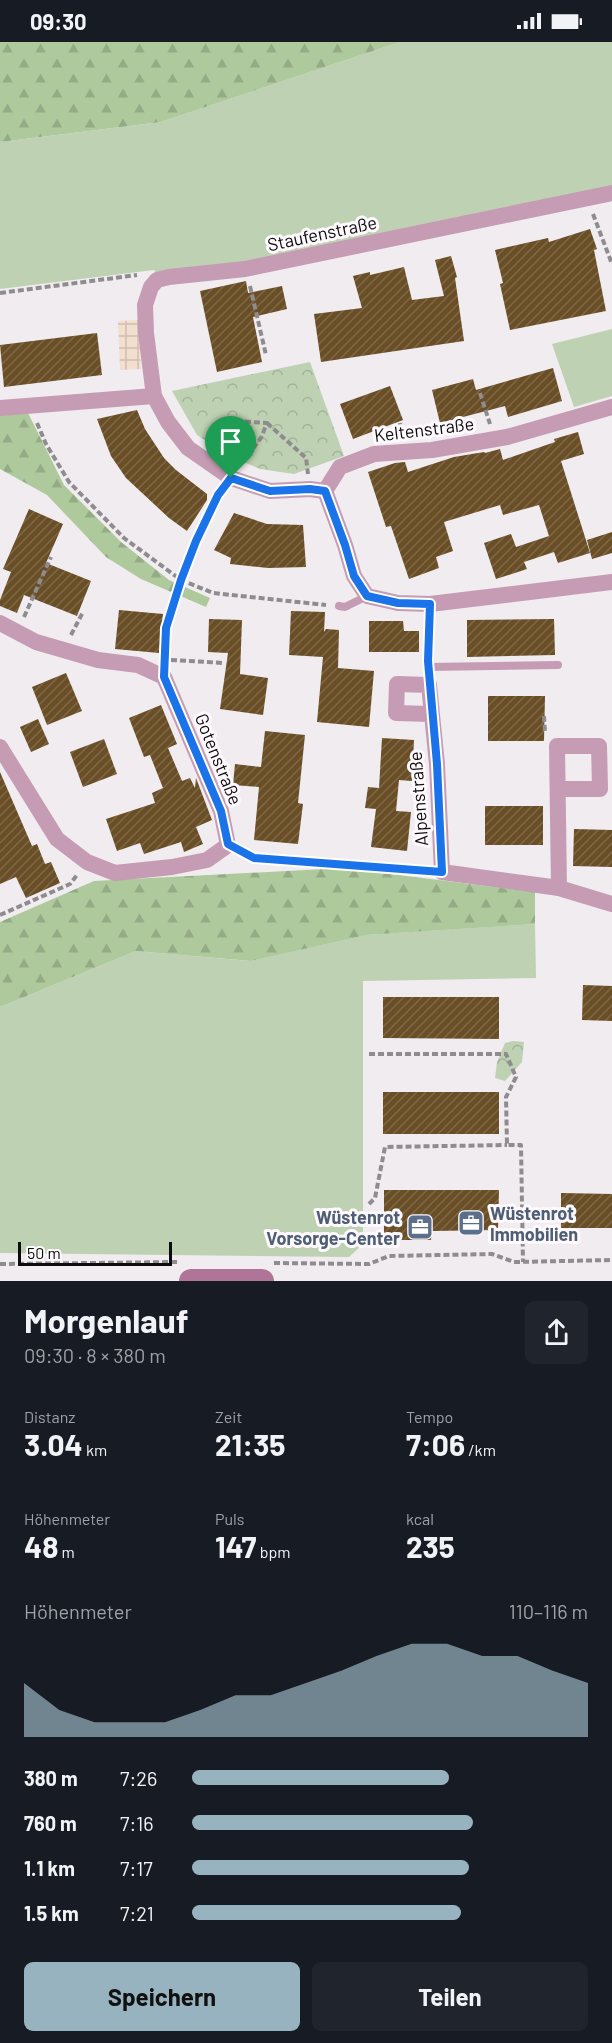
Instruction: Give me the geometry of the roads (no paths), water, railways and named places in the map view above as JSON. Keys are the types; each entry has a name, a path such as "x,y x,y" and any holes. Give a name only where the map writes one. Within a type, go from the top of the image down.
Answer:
{"main road":[{"path":"188,1271 226,1281 266,1272"}],"street":[{"name":"Staufenstraße","path":"154,396 145,305 151,287 157,280 169,276 245,269 612,193"},
{"path":"4,408 31,404 154,396 168,422 188,448 231,478 270,491 317,490 345,545 354,576 367,596 398,603 430,604 612,582"},
{"name":"Keltenstraße","path":"317,490 340,467 374,454 432,450 495,439 564,422 612,407"},
{"name":"Gotenstraße","path":"0,623 36,642 98,660 138,665 164,677 221,811 228,844 207,860 172,867 116,873 87,862 57,839 0,747"},
{"path":"429,685 397,684 396,713 431,714"},
{"name":"Alpenstraße","path":"429,685 437,764 442,872 560,888"},
{"path":"558,789 560,888 612,904"}],"lane":[{"path":"339,606 345,607 367,596"},
{"path":"429,685 428,667 558,665"}],"place":[{"name":"Wüstenrot Immobilien","path":"471,1223"},
{"name":"Wüstenrot Vorsorge-Center","path":"420,1227"}]}
